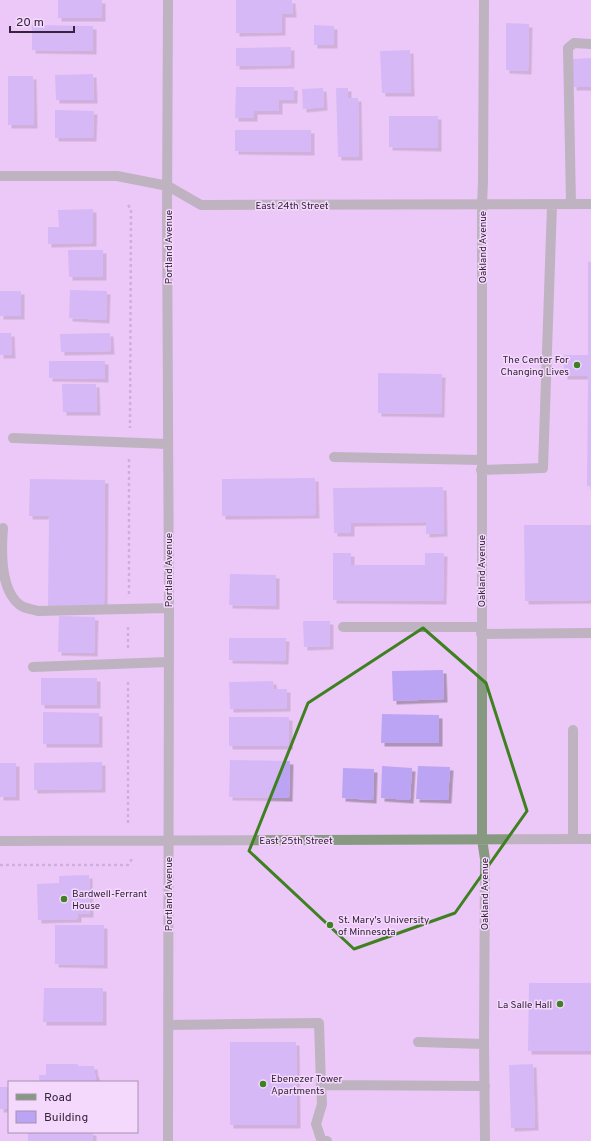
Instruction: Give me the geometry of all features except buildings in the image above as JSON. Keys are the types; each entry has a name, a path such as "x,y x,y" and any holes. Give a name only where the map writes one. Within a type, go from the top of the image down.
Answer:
{"street":[{"name":"Portland Avenue","path":"168,0 168,1141"},
{"name":"Oakland Avenue","path":"484,0 481,630 482,839 485,859 485,1141"},
{"path":"571,204 568,48 574,44 591,44"},
{"name":"East 24th Street","path":"0,176 116,176 168,186 201,205 591,204"},
{"path":"334,456 543,468 552,205"},
{"path":"13,438 168,444"},
{"path":"3,528 1,553 3,578 9,595 21,606 38,611 169,608"},
{"path":"343,627 591,633"},
{"path":"33,667 168,662"},
{"path":"573,730 573,839"},
{"name":"East 25th Street","path":"0,841 591,839"},
{"path":"168,1025 319,1023 322,1104 316,1124 321,1139 326,1141"},
{"path":"418,1042 484,1044"},
{"path":"321,1085 485,1086"}],"path":[{"path":"128,205 131,209 128,822"},
{"path":"0,865 128,865 132,859"}],"highlighted area":[{"path":"423,628 486,683 527,811 455,913 354,949 249,851 308,703"}],"place":[{"name":"The Center For Changing Lives","path":"577,365"},
{"name":"Bardwell-Ferrant House","path":"64,899"},
{"name":"St. Mary's University of Minnesota","path":"330,925"},
{"name":"La Salle Hall","path":"560,1004"},
{"name":"Ebenezer Tower Apartments","path":"263,1084"}]}
